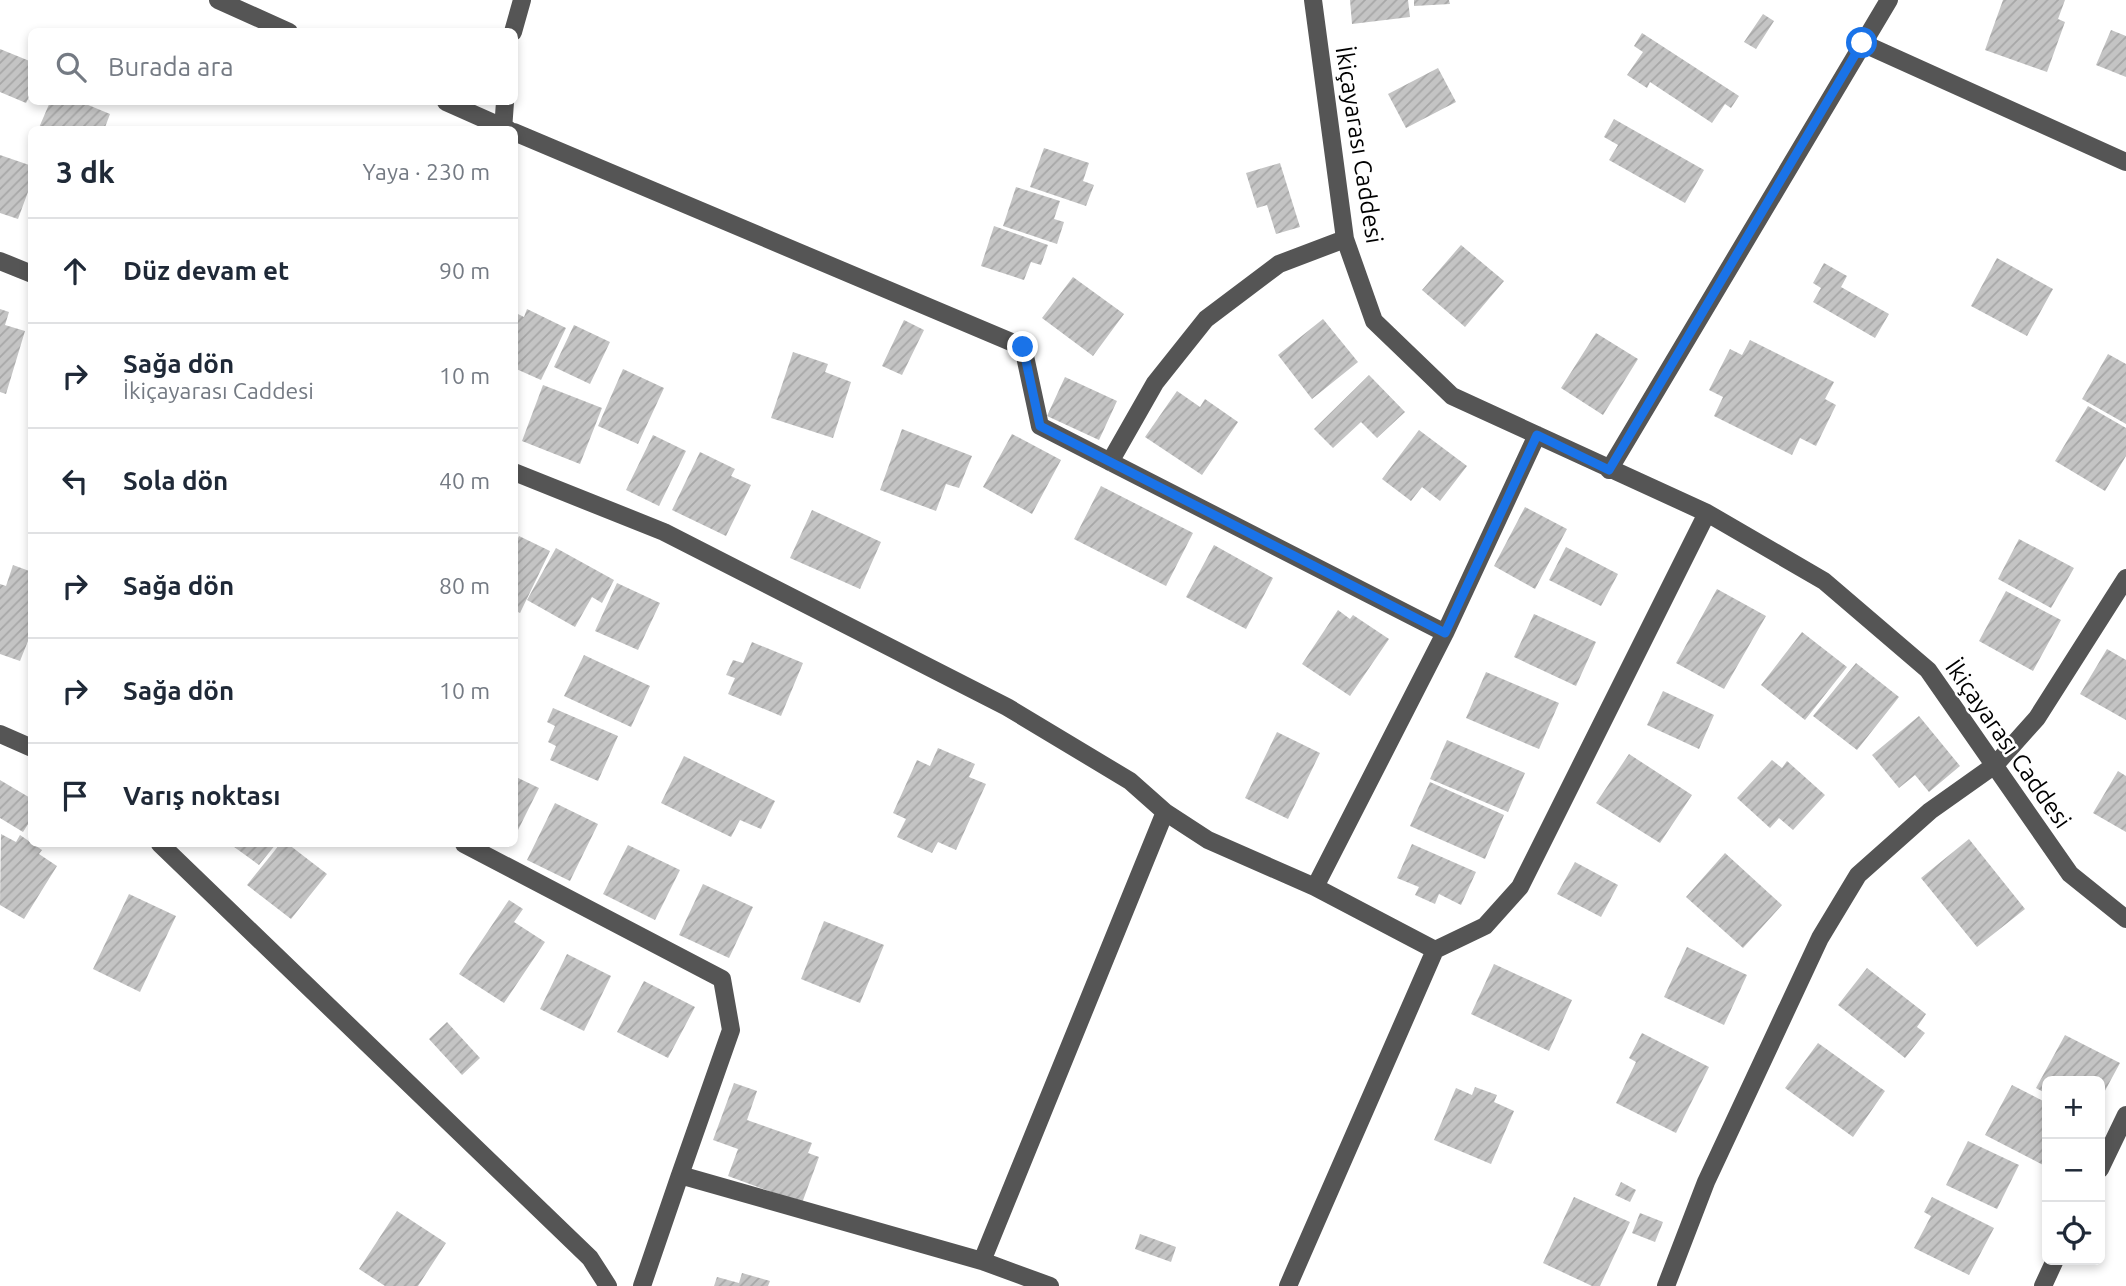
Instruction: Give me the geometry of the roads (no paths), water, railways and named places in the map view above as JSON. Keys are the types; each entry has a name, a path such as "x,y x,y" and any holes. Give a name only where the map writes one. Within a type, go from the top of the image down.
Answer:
{"street":[{"path":"218,0 280,28"},
{"path":"514,28 522,0"},
{"name":"İkiçayarası Caddesi","path":"1313,0 1345,239 1374,321 1452,396 1707,513 1824,581 1928,670 2070,874 2126,919"},
{"path":"1609,470 1889,0"},
{"path":"1862,43 2126,162"},
{"path":"453,105 499,126"},
{"path":"505,105 508,126"},
{"path":"518,134 1023,347 1040,426 1445,633"},
{"path":"1110,462 1155,383 1206,319 1279,264 1345,239"},
{"path":"0,261 28,272"},
{"path":"1315,887 1445,633 1537,435"},
{"path":"518,474 664,533 1007,707 1129,781 1165,812 1209,840 1315,887 1435,950"},
{"path":"1288,1286 1435,950 1485,926 1520,887 1707,513"},
{"path":"1666,1286 1706,1182 1814,950 1858,875 1930,811 1995,765 2037,718 2126,578"},
{"path":"0,734 28,746"},
{"path":"982,1261 1165,812"},
{"path":"163,847 590,1258 608,1286"},
{"path":"470,847 722,979 731,1030 642,1286"},
{"path":"2105,1159 2126,1115"},
{"path":"680,1175 982,1261 1050,1286"},
{"path":"2043,1286 2053,1265"}]}
